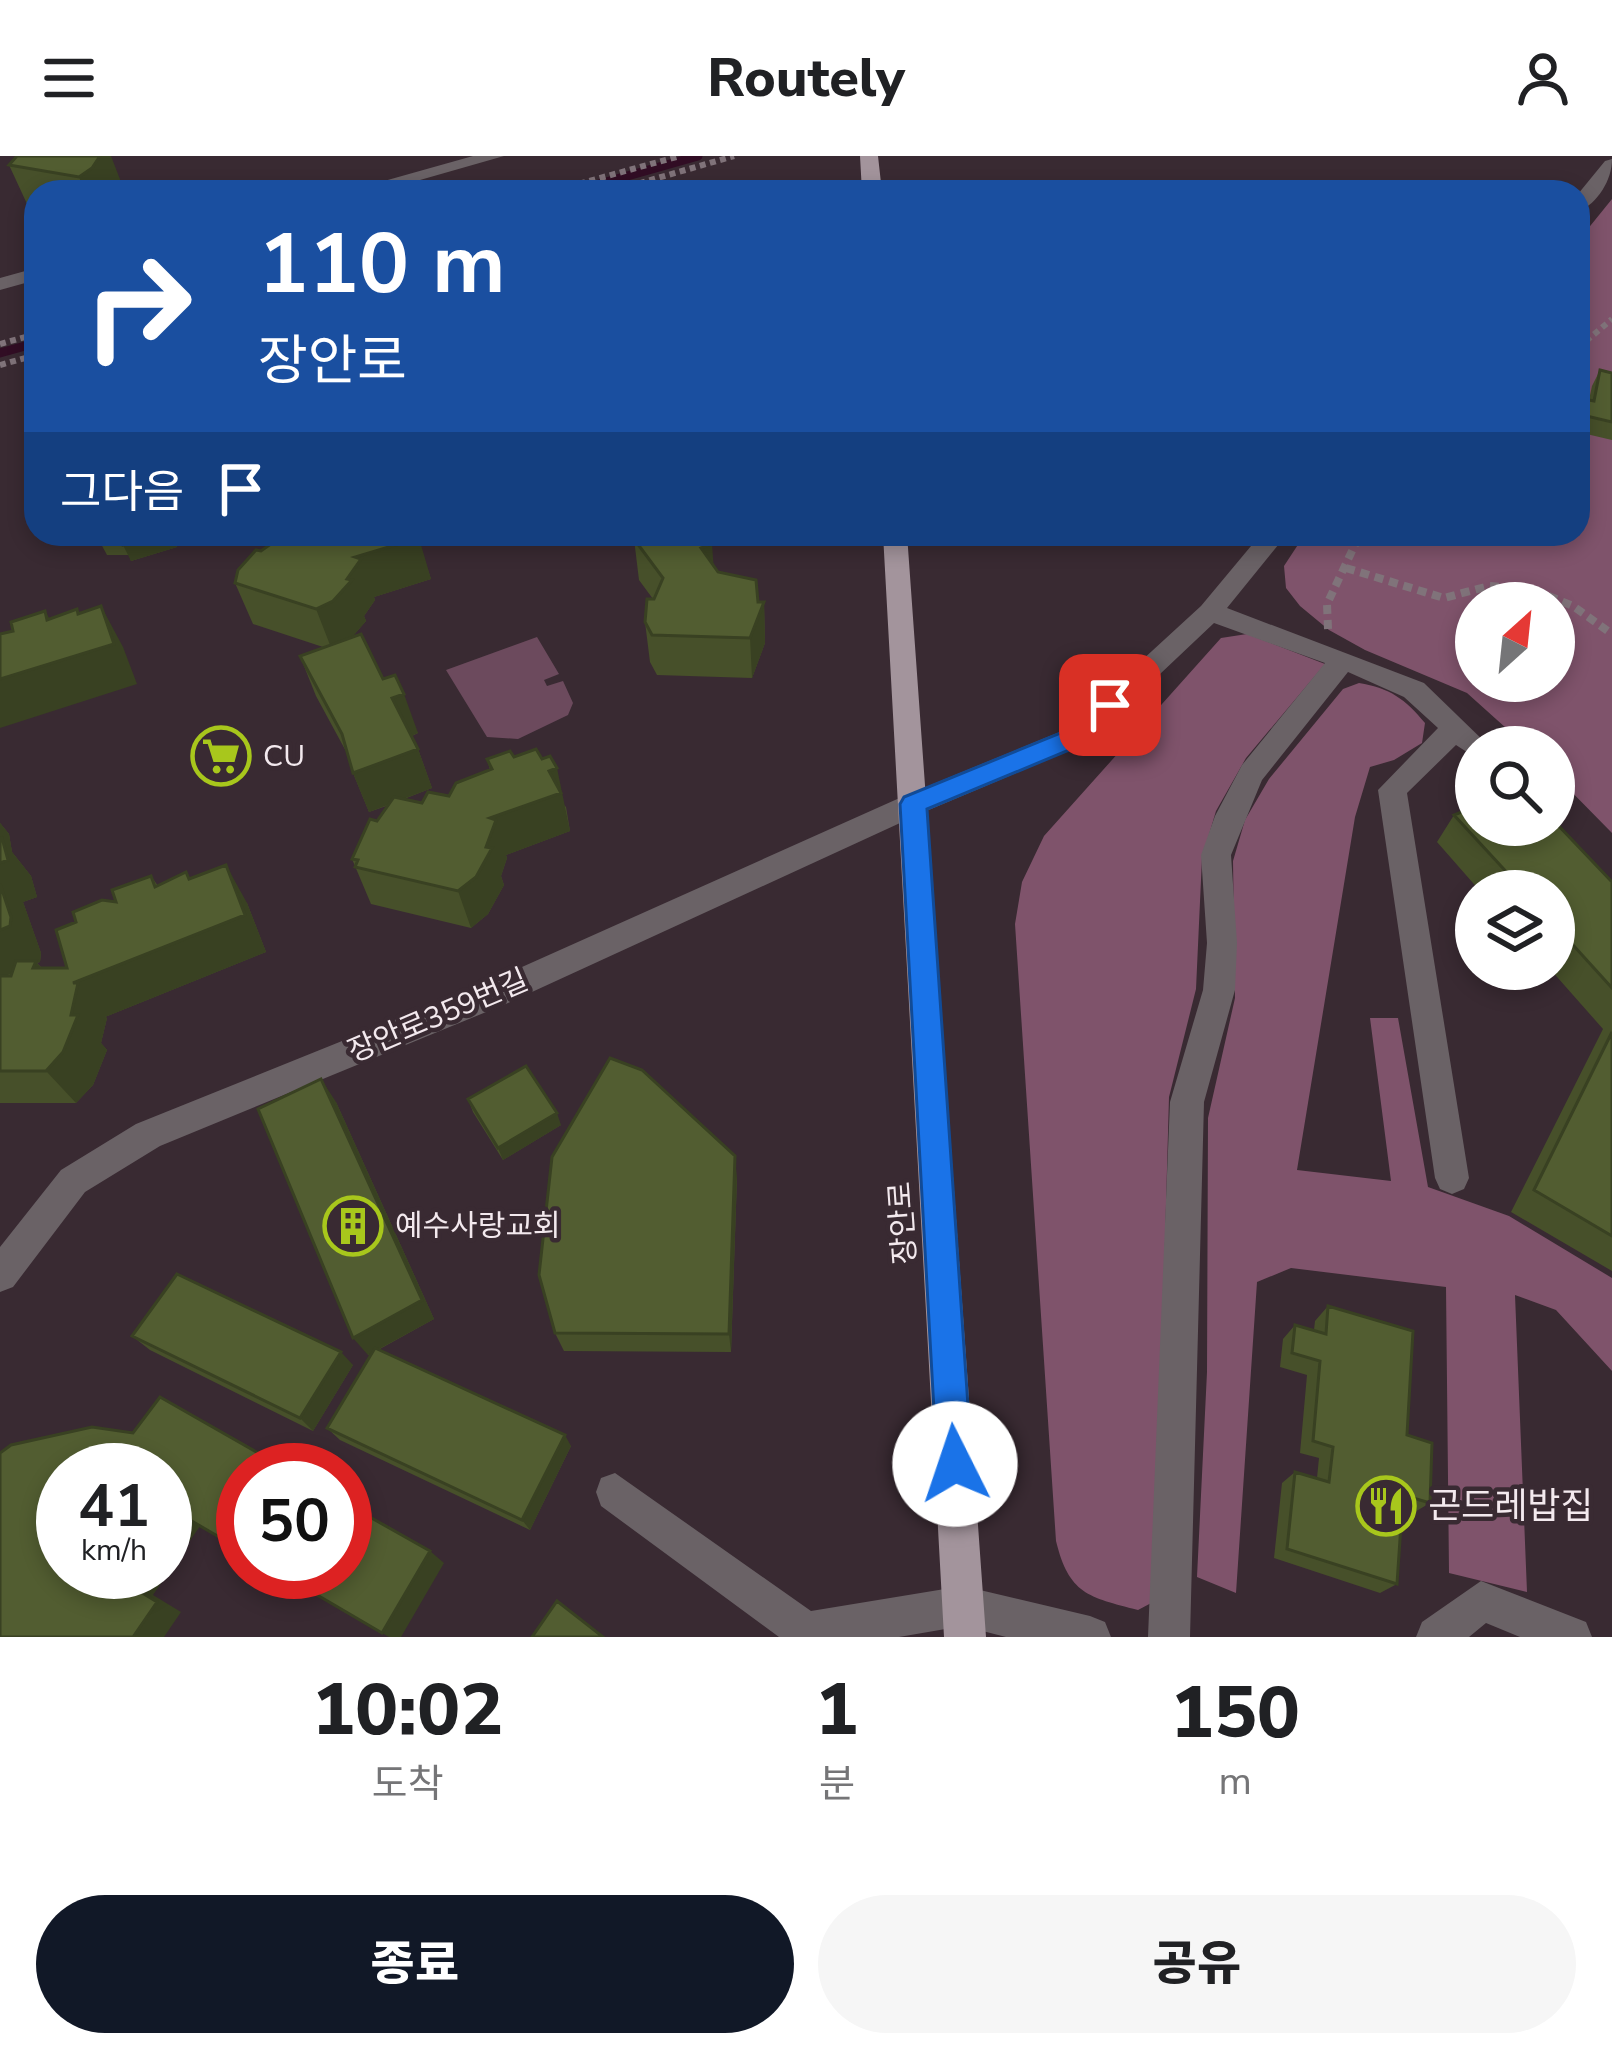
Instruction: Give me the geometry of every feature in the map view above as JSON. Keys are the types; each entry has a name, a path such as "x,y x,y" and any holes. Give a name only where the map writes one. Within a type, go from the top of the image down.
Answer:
{"main road":[{"name":"장안로","path":"896,546 964,1621"}],"street":[{"path":"402,180 495,156"},
{"path":"1590,192 1612,165"},
{"path":"914,804 1077,736 1210,612 1265,546"},
{"path":"1210,612 1336,645 1414,690 1455,726"},
{"path":"1168,1637 1186,1102 1219,991 1222,943 1216,855 1229,816 1252,773 1336,645"},
{"path":"1452,1178 1392,790 1455,745"},
{"name":"장안로359번길","path":"0,1275 73,1181 148,1136 497,993 914,804"},
{"path":"614,1492 805,1635 964,1621 1090,1637"},
{"path":"1437,1637 1481,1601 1571,1637"}],"path":[{"path":"593,180 680,156"},
{"path":"651,180 734,156"},
{"path":"1336,645 1327,604 1355,546"},
{"path":"1346,568 1444,598 1476,584 1514,585 1561,597 1612,634"}],"shaded area":[{"path":"1612,199 1612,833 1575,795 1575,726 1504,726 1477,702 1575,702 1575,582 1455,582 1455,688 1329,630 1286,588 1284,566 1297,546 1590,546 1590,226"},
{"path":"1247,634 1325,664 1246,758 1216,811 1202,858 1196,989 1169,1097 1155,1601 1138,1610 1094,1596 1074,1583 1056,1541 1015,924 1022,882 1044,836 1221,638"},
{"path":"537,637 559,674 544,680 547,686 563,681 573,703 568,715 518,739 487,737 446,670"},
{"path":"1359,683 1396,696 1425,723 1422,743 1394,760 1370,767 1355,817 1297,1170 1391,1181 1370,1018 1398,1018 1428,1187 1509,1216 1612,1278 1612,1371 1556,1310 1515,1295 1527,1592 1449,1573 1446,1287 1291,1268 1257,1282 1236,1593 1197,1577 1207,1372 1208,1118 1235,998 1233,861 1245,820 1269,779 1343,689"}],"building":[{"path":"17,156 100,156 79,177 9,165"},
{"path":"1600,370 1612,373 1612,422 1590,417 1590,400 1594,401"},
{"path":"268,546 392,546 355,557 361,559 347,579 352,580 333,601 316,609 235,583 238,570 256,550"},
{"path":"639,546 706,546 701,548 718,572 756,580 758,602 764,602 750,638 652,635 645,622 647,599 654,599 663,578"},
{"path":"101,606 114,644 0,679 0,634 13,631 11,622 45,611 47,620"},
{"path":"361,634 383,679 395,675 404,694 392,698 418,749 353,773 342,734 300,656"},
{"path":"536,749 542,759 550,756 557,768 549,771 561,793 490,818 496,820 486,847 492,848 476,877 458,891 355,867 358,860 352,859 370,819 377,821 394,797 422,803 428,792 449,796 456,783 492,769 487,759"},
{"path":"0,839 8,860 0,863"},
{"path":"1575,843 1612,882 1612,988 1575,947 1575,870 1505,870 1483,846"},
{"path":"226,865 245,915 73,983 78,983 71,1015 78,1015 63,1052 46,1071 0,1071 0,976 11,976 16,961 36,961 33,968 67,968 56,930 76,922 73,912 102,900 116,902 112,890 151,876 155,887 186,872 189,879"},
{"path":"0,884 11,917 10,926 0,930"},
{"path":"1612,1032 1612,1236 1534,1190"},
{"path":"610,1058 642,1070 735,1156 729,1334 555,1333 539,1275 552,1157"},
{"path":"526,1066 557,1113 498,1148 468,1099"},
{"name":"예수사랑교회","path":"321,1079 422,1300 353,1338 258,1109"},
{"path":"177,1274 341,1352 300,1418 132,1336"},
{"path":"1328,1306 1413,1331 1407,1435 1432,1443 1430,1503 1403,1495 1397,1584 1287,1549 1295,1472 1329,1482 1333,1447 1313,1441 1320,1361 1292,1353 1295,1325 1326,1334"},
{"path":"375,1348 565,1435 522,1520 372,1449 372,1443 359,1443 327,1428"},
{"path":"160,1397 241,1443 216,1443 216,1535 192,1521 192,1443 36,1443 36,1599 157,1602 133,1637 0,1637 0,1453 11,1445 92,1427 133,1433"},
{"path":"372,1518 430,1551 382,1633 324,1599 372,1599"},
{"path":"557,1601 603,1637 532,1637"}],"waterway":[{"path":"613,180 698,156"},
{"path":"0,353 24,346"}],"place":[{"name":"CU","path":"221,756"},
{"name":"예수사랑교회","path":"353,1226"},
{"name":"곤드레밥집","path":"1386,1506"}],"route":[{"path":"955,1464 914,804 1077,736 1110,705"}]}
